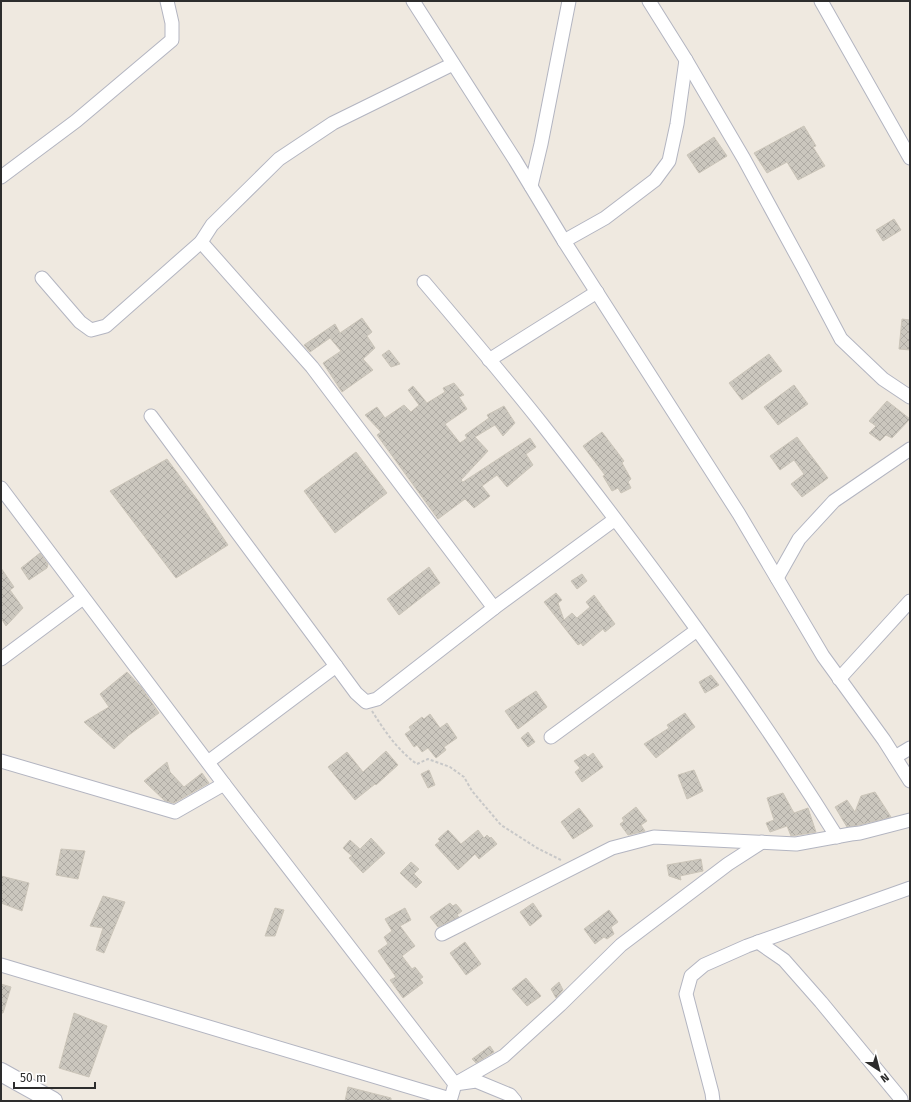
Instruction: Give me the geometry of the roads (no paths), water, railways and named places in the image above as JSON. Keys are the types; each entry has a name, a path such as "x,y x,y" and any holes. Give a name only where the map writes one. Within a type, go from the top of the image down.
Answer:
{"main road":[{"path":"1,1072 53,1101"}],"street":[{"path":"1,177 76,121 172,40 172,23 167,1"},
{"path":"414,1 564,241 739,514 823,656 884,740 910,781"},
{"path":"531,186 569,1"},
{"path":"649,1 686,60 744,159 841,339 883,379 910,397"},
{"path":"821,1 910,158"},
{"path":"564,241 605,218 655,180 669,161 677,124 686,60"},
{"path":"42,278 80,322 91,330 106,326 202,242 212,225 279,160 333,123 453,64"},
{"path":"202,242 312,367 494,608"},
{"path":"424,282 541,424 697,630 797,772 838,837"},
{"path":"488,360 597,292"},
{"path":"151,416 356,693 366,702 377,699 494,608 614,520"},
{"path":"777,578 799,540 834,501 910,449"},
{"path":"1,488 224,784 455,1084"},
{"path":"1,659 83,598"},
{"path":"839,679 910,601"},
{"path":"551,737 697,630"},
{"path":"208,762 336,666"},
{"path":"895,756 910,748"},
{"path":"1,761 175,812 224,784"},
{"path":"442,934 612,848 654,837 796,844 860,833 910,820"},
{"path":"1,965 450,1100 455,1084 504,1056 560,1005 621,945 728,864 762,842"},
{"path":"713,1101 686,994 691,976 704,965 758,942 910,888"},
{"path":"758,942 784,960 902,1099 901,1101"},
{"path":"455,1084 476,1081 510,1095 515,1101"}]}
